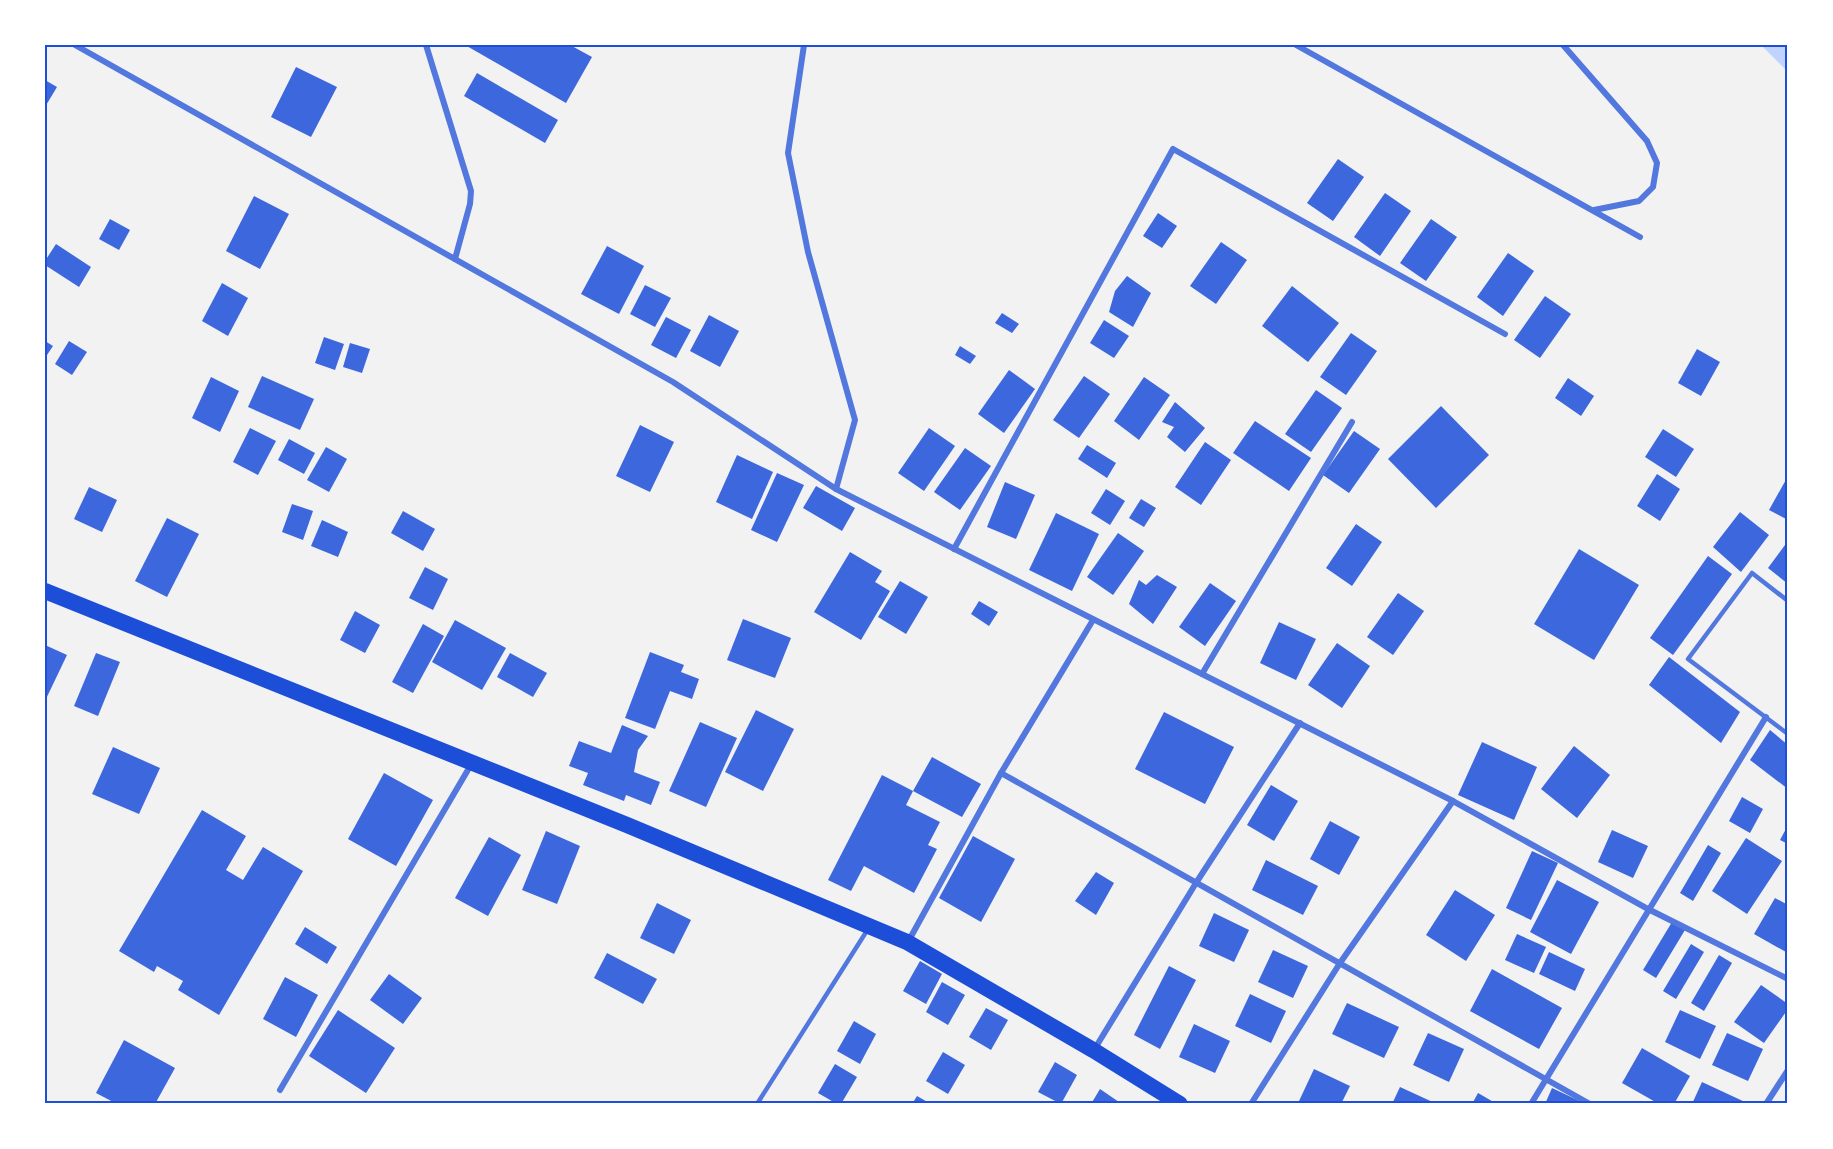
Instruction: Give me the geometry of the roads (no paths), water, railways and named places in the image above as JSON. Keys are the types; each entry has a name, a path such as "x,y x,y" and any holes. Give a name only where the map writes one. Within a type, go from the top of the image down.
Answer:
{"highway":[{"path":"45,591 907,942 1093,1050 1180,1104"}],"street":[{"path":"75,45 673,382 836,489 1453,801 1650,910 1788,979"},
{"path":"426,45 471,191 470,204 455,259"},
{"path":"804,45 788,153 808,252 855,420 836,489"},
{"path":"1296,45 1640,237"},
{"path":"1563,45 1647,141 1657,163 1653,187 1640,201 1593,210"},
{"path":"954,549 1173,149 1505,334"},
{"path":"1202,674 1352,422"},
{"path":"907,942 1002,773 1093,620"},
{"path":"1531,1104 1766,717"},
{"path":"1093,1050 1196,883 1300,723"},
{"path":"280,1090 472,763"},
{"path":"1002,773 1590,1104"},
{"path":"1251,1104 1340,963 1453,801"},
{"path":"1766,1104 1788,1070"}],"lane":[{"path":"1788,601 1752,573 1688,659 1788,734"},
{"path":"757,1104 869,926"}],"water":[{"path":"1761,45 1788,45 1788,72"}]}
